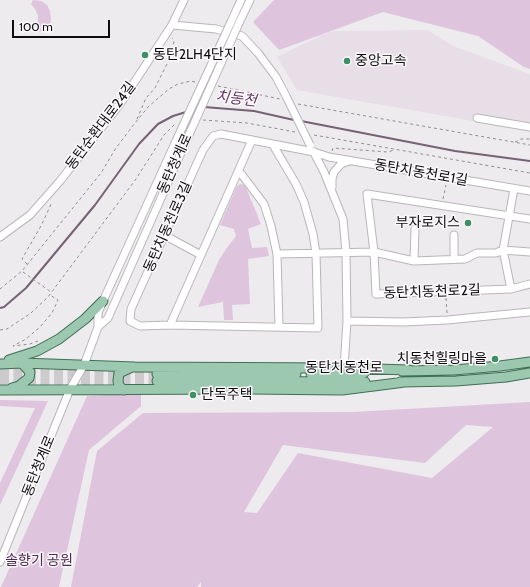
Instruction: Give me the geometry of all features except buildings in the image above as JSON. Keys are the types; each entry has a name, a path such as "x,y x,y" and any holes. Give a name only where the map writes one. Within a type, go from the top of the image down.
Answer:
{"main road":[{"path":"0,363 37,351 58,339 85,318 103,300"},
{"name":"동탄치동천로","path":"530,362 454,370 409,370 351,374 157,378 405,382 456,381 506,377 530,373"},
{"path":"0,363 84,364 135,367 344,368 409,370"},
{"path":"3,390 19,386 29,378 30,372 22,363"},
{"path":"124,390 119,386 119,373 135,367"},
{"path":"3,390 342,390 405,382"}],"street":[{"name":"동탄순환대로24길","path":"0,237 30,215 52,190 120,104 171,27 184,0"},
{"name":"동탄청계로","path":"0,562 70,389 84,364 98,327 98,313 103,300 241,0"},
{"name":"동탄청계로","path":"98,327 108,318 250,0"},
{"path":"171,27 216,29 242,36 258,53 276,77 286,96 314,152 343,219 346,252 347,321 344,368"},
{"path":"477,118 530,127"},
{"name":"동탄치동천로3길","path":"274,145 296,184 304,202 313,234 316,253 318,328 170,325 140,326 130,321 131,309 164,235 203,150 213,136 221,134 314,152"},
{"path":"170,325 252,140"},
{"name":"동탄치동천로1길","path":"314,152 329,157 350,161 530,191"},
{"path":"332,191 332,179 334,172 341,164 350,161"},
{"path":"239,171 264,204 271,226 277,254 279,327"},
{"path":"510,289 503,250 514,189"},
{"name":"동탄치동천로2길","path":"530,219 367,194 374,252 376,294 510,289 530,284"},
{"path":"414,261 415,229"},
{"path":"164,235 201,255"},
{"path":"454,235 454,259"},
{"path":"277,254 374,252 414,261 465,259 477,253 496,253 503,250 530,252"},
{"path":"347,321 403,322 447,320 530,312"}],"path":[{"path":"137,120 146,98 155,88 168,62 174,42 171,27"},
{"path":"515,142 522,139 530,139"},
{"path":"329,157 333,148 388,152 395,150"},
{"path":"442,206 447,178"},
{"path":"27,264 22,259 49,210 53,196 52,190"},
{"path":"22,271 52,292"},
{"path":"446,291 447,320"},
{"path":"42,340 30,344 13,346 26,339 40,327 52,313 58,300 50,295"}],"shaded area":[{"path":"427,30 453,46 530,74 530,131 297,90 277,57 324,34 334,31"}],"green space":[{"path":"33,0 41,1 47,5 50,11 50,24 42,31 37,32 38,16 31,4"},
{"path":"274,0 530,0 530,69 524,67 478,36 383,12 279,50 253,22"},
{"path":"240,184 245,185 261,224 248,229 252,248 267,247 269,256 248,259 250,304 232,305 233,320 224,320 223,302 198,307 219,260 236,236 234,229 220,225 237,186"},
{"name":"솔향기 공원","path":"141,393 141,406 89,450 59,587 1,587 87,396"},
{"path":"0,400 48,401 0,505 0,483 35,408 0,406"},
{"path":"530,402 530,587 201,587 201,582 197,587 71,587 97,451 143,413 353,412","holes":["466,425 493,427 432,478 298,453 257,513 244,512 283,445 425,463"]}],"waterway":[{"name":"치동천","path":"204,107 254,111 294,120"},
{"name":"치동천","path":"0,308 4,307 26,288 95,205 139,144 158,124 173,116 186,112"},
{"name":"치동천","path":"301,121 455,151 530,161"}],"tunnel":[{"path":"0,372 157,374"},
{"path":"0,380 157,381"}],"place":[{"name":"동탄2LH4단지","path":"145,55"},
{"name":"중앙고속","path":"347,61"},
{"name":"부자로지스","path":"468,223"},
{"name":"치동천힐링마을","path":"495,359"},
{"name":"단독주택","path":"193,395"}]}
